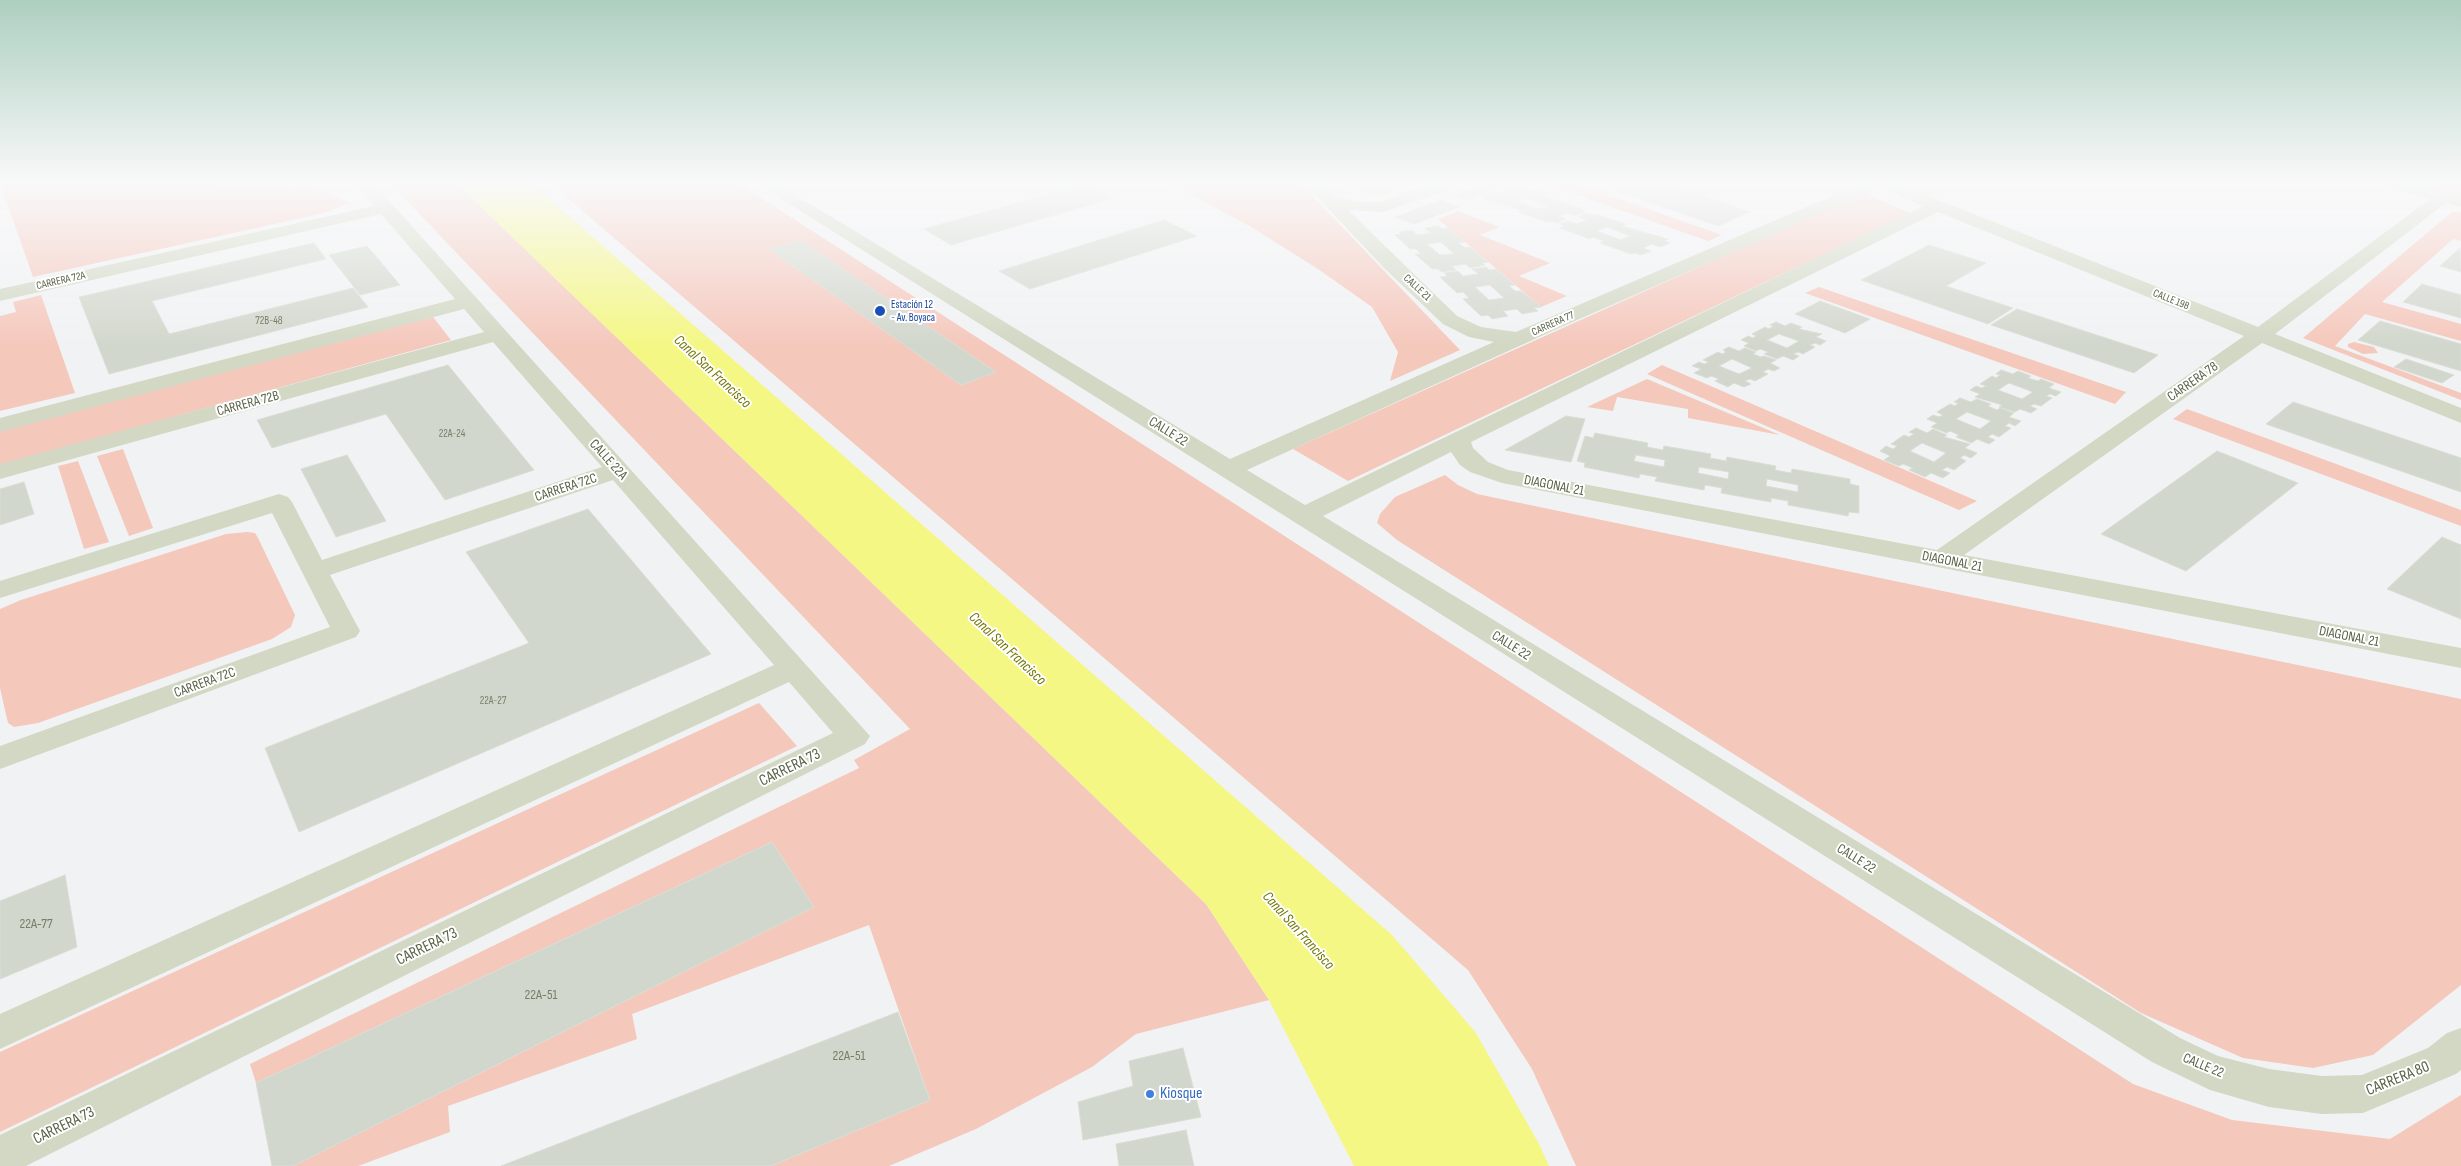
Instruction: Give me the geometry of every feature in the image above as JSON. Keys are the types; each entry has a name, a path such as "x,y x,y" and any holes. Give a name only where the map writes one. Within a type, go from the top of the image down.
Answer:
{"street":[{"name":"CARRERA 72A","path":"0,295 255,237"},
{"name":"CALLE 22A","path":"411,237 854,736"},
{"name":"CALLE 22","path":"852,237 2166,1050 2210,1072 2269,1088"},
{"name":"CALLE 21","path":"1366,237 1450,320 1476,333 1519,339"},
{"name":"CARRERA 77","path":"1228,470 1751,237"},
{"path":"1302,516 1872,237"},
{"name":"CALLE 19B","path":"2015,237 2461,416"},
{"name":"CARRERA 78","path":"1940,560 2260,335 2390,237"},
{"path":"0,424 467,302"},
{"name":"CARRERA 72B","path":"0,472 496,335"},
{"name":"DIAGONAL 21","path":"1458,439 1461,449 1468,460 1479,467 1502,476 2461,658"},
{"name":"CARRERA 72C","path":"315,571 617,470"},
{"name":"CARRERA 72C","path":"0,590 279,502 346,631 0,758"},
{"path":"0,1032 794,668"},
{"name":"CARRERA 73","path":"0,1157 854,736"},
{"name":"CARRERA 80","path":"2269,1088 2322,1095 2363,1094 2442,1061 2461,1045"}],"shaded area":[{"path":"19,237 213,237 33,277"},
{"path":"442,237 513,237 1206,904 1269,1000 1136,1034 1092,1067 976,1129 889,1166 771,1166 930,1100 869,925 632,1014 637,1039 448,1106 450,1132 358,1166 293,1166 813,907 772,842 256,1083 250,1064 859,768 854,760 910,729"},
{"path":"613,237 822,237 2133,1084 2232,1120 2390,1139 2461,1095 2461,1166 1576,1166 1532,1069 1468,970"},
{"path":"1268,237 1352,237 1460,350 1390,381 1398,352 1372,307 1318,269"},
{"path":"1460,237 1486,237 1550,263 1519,276 1567,296 1541,307"},
{"path":"1698,237 1716,237 1708,241"},
{"path":"1765,237 1859,237 1348,481 1293,449"},
{"path":"2422,237 2461,237 2461,241 2453,239 2382,302 2461,324 2461,341 2365,314 2335,346 2461,393 2461,400 2303,338"},
{"path":"1819,287 2126,392 2115,404 1805,293"},
{"path":"41,295 75,393 0,411 0,316 16,312 13,302"},
{"path":"433,317 451,340 0,465 0,431"},
{"path":"2354,342 2374,347 2378,353 2363,354 2348,347 2348,344"},
{"path":"1662,365 1977,501 1959,510 1647,374"},
{"path":"1647,379 1780,435 1688,418 1688,409 1617,397 1613,411 1587,407"},
{"path":"2187,409 2461,510 2461,526 2173,419"},
{"path":"123,449 153,528 129,536 97,456"},
{"path":"78,461 109,542 84,549 58,466"},
{"path":"1445,475 1458,485 1477,494 2461,699 2461,985 2373,1055 2313,1068 2243,1058 2141,1013 1397,540 1377,523 1380,514 1395,497"},
{"path":"255,533 258,538 295,615 291,627 272,639 38,723 14,727 8,723 0,688 0,609 21,600 226,534"},
{"path":"759,703 797,746 0,1132 0,1052"}],"water":[{"name":"Canal San Francisco","path":"513,237 593,237 1392,935 1476,1033 1538,1142 1549,1166 1354,1166 1269,1000 1206,904"}],"building":[{"path":"938,237 977,237 951,245"},
{"path":"1108,237 1193,237 1030,289 999,271"},
{"path":"1398,237 1459,237 1465,242 1459,243 1465,248 1470,247 1488,262 1482,263 1485,265 1470,268 1466,264 1452,266 1456,270 1442,272 1438,269 1432,269 1415,254 1421,254 1416,249 1410,249","holes":["1441,242 1454,254 1440,255 1427,244"]},
{"path":"1594,237 1614,237 1621,240 1627,237 1662,237 1668,239 1664,241 1670,243 1660,247 1652,244 1643,248 1651,251 1641,255 1631,254 1600,243 1604,241"},
{"name":"Estación 12 - Av. Boyaca","path":"801,241 996,372 961,385 769,249"},
{"path":"314,243 326,259 152,301 169,334 353,288 368,307 109,374 79,297"},
{"path":"1929,245 1986,263 1946,286 2013,308 1988,324 1861,280"},
{"path":"367,246 400,285 360,295 329,255"},
{"path":"2460,248 2461,272 2440,266"},
{"path":"1486,267 1489,270 1496,269 1515,285 1509,286 1515,291 1521,291 1541,307 1534,308 1538,311 1522,314 1517,309 1503,311 1508,316 1492,319 1488,315 1481,316 1463,299 1469,298 1463,292 1457,293 1440,277 1447,276 1444,273 1458,271 1463,276 1478,274 1472,269","holes":["1490,285 1504,298 1489,300 1475,287"]},
{"path":"2422,284 2461,295 2461,318 2403,302"},
{"path":"1820,301 1870,319 1845,333 1795,314"},
{"path":"2017,309 2158,355 2134,373 1991,325"},
{"path":"2380,321 2461,344 2461,371 2358,340"},
{"path":"1776,322 1785,326 1791,323 1802,327 1799,329 1822,334 1816,337 1826,341 1820,345 1815,343 1810,345 1815,347 1803,354 1798,352 1793,354 1799,356 1793,360 1783,356 1777,359 1764,354 1768,352 1760,349 1756,351 1744,346 1749,343 1741,340 1748,336 1753,338 1756,336 1752,334 1765,327 1769,329 1773,326 1770,325","holes":["1779,334 1799,341 1787,348 1767,340"]},
{"path":"1729,347 1739,351 1745,348 1756,352 1753,354 1776,360 1770,363 1780,368 1774,371 1768,369 1763,372 1768,374 1755,381 1750,379 1745,381 1751,384 1744,387 1734,383 1728,387 1715,381 1719,379 1711,376 1707,378 1694,373 1701,369 1692,366 1699,362 1704,364 1709,362 1703,360 1718,352 1722,354 1726,352 1723,350","holes":["1732,359 1752,368 1739,374 1719,366"]},
{"path":"2406,359 2454,375 2442,383 2394,367"},
{"path":"448,365 534,470 445,500 386,414 272,448 257,420"},
{"path":"2001,370 2013,374 2018,371 2031,376 2028,378 2038,381 2041,379 2054,384 2049,388 2061,392 2056,396 2050,394 2046,396 2052,398 2041,406 2034,404 2030,406 2037,409 2031,413 2020,409 2015,412 1999,407 2002,405 1975,397 1980,394 1970,390 1976,386 1982,388 1986,386 1980,384 1992,376 1996,378 2000,375 1996,374","holes":["2009,383 2033,392 2022,399 1998,390"]},
{"path":"1960,398 1971,402 1977,399 1991,404 1988,406 1997,410 2000,408 2014,413 2009,417 2021,421 2015,426 2009,423 2005,426 2011,428 1999,437 1992,434 1988,437 1995,440 1989,444 1977,439 1972,443 1956,437 1959,435 1950,431 1947,433 1931,427 1937,423 1927,419 1933,415 1939,417 1943,415 1937,412 1950,404 1955,406 1958,403 1954,402","holes":["1967,412 1991,421 1980,429 1956,419"]},
{"path":"2293,402 2461,458 2461,492 2266,424"},
{"path":"1566,416 1585,419 1571,462 1505,450"},
{"path":"1916,428 1927,433 1933,429 1947,435 1944,437 1970,444 1965,448 1977,453 1971,458 1964,455 1960,458 1966,461 1954,470 1947,467 1942,470 1950,473 1943,478 1931,473 1925,477 1909,470 1913,468 1903,464 1899,466 1884,460 1890,456 1880,451 1886,446 1893,449 1897,446 1891,444 1904,435 1909,437 1914,434 1909,432","holes":["1922,443 1946,453 1934,462 1910,451"]},
{"path":"1595,433 1648,443 1647,447 1663,450 1664,446 1711,454 1710,458 1726,461 1727,457 1776,466 1775,470 1791,473 1792,469 1850,479 1850,484 1859,486 1859,513 1849,512 1848,516 1788,505 1788,501 1771,498 1771,502 1721,493 1722,488 1705,485 1704,490 1655,481 1657,477 1640,474 1639,478 1584,467 1585,463 1577,461 1585,436 1593,438","holes":["1636,455 1665,460 1664,467 1634,461","1699,467 1729,472 1728,479 1698,473","1767,479 1798,485 1798,492 1766,486"]},
{"path":"2217,451 2298,483 2186,571 2101,534"},
{"path":"347,455 386,521 336,537 301,469"},
{"path":"24,482 34,514 0,525 0,489"},
{"path":"588,509 711,654 299,832 265,748 529,643 466,552"},
{"path":"2442,537 2461,545 2461,619 2387,589"},
{"path":"772,842 814,907 293,1166 272,1166 256,1083"},
{"path":"65,875 77,947 0,979 0,901"},
{"path":"898,1012 930,1100 771,1166 501,1166"},
{"name":"Kiosque","path":"1183,1048 1201,1117 1083,1140 1078,1102 1133,1086 1129,1061"},
{"path":"1186,1130 1194,1166 1119,1166 1116,1144"}],"place":[{"name":"Estación 12 - Av. Boyaca","path":"880,311"},
{"name":"Kiosque","path":"1150,1094"}]}
